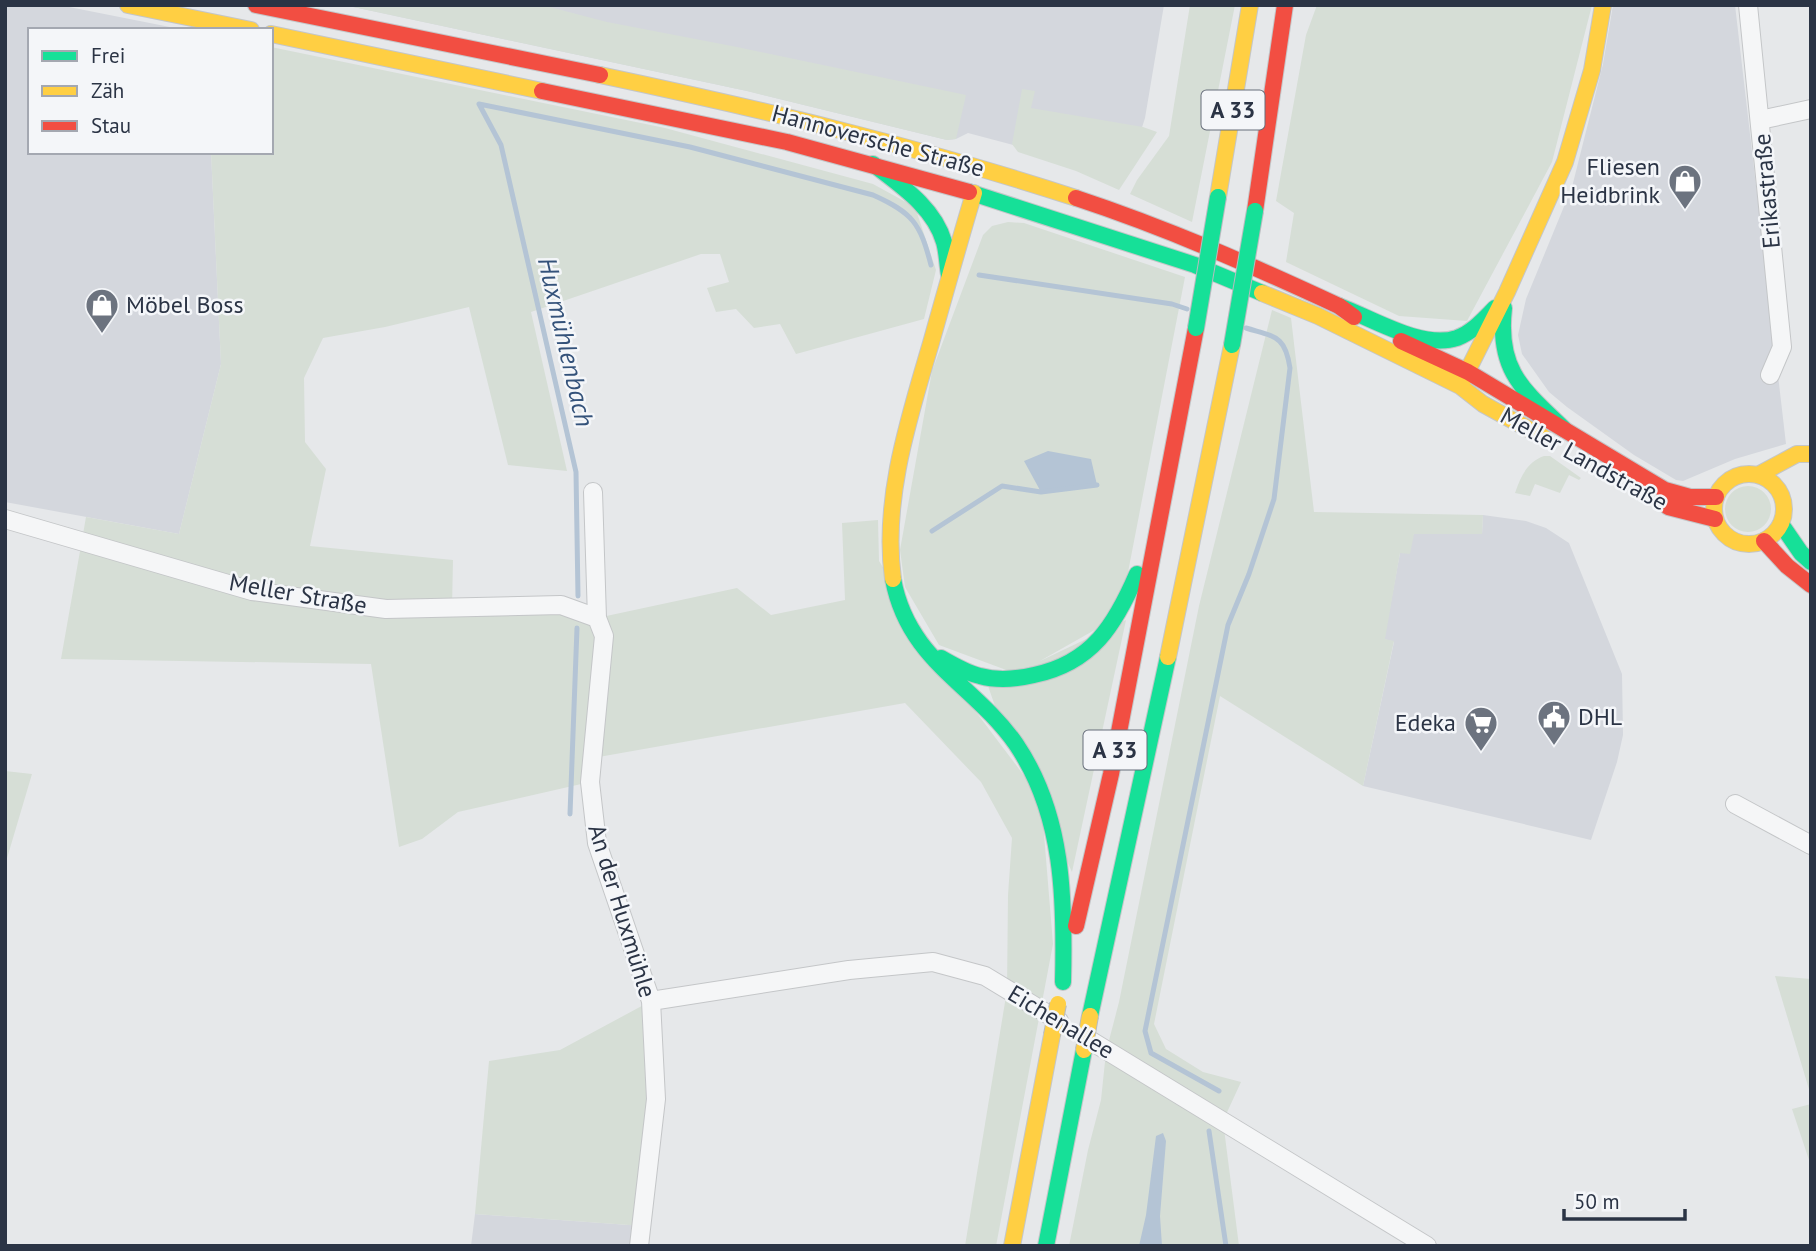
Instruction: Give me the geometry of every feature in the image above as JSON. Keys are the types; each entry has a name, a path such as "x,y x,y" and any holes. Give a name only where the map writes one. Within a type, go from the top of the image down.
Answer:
{"main road":[{"path":"128,5 241,28"},
{"name":"Hannoversche Straße","path":"256,5 791,117 981,167 1118,212 1200,243 1339,306 1360,321 1464,379"},
{"name":"A 33","path":"1012,1246 1058,1004 1111,774 1196,328 1250,5"},
{"name":"A 33","path":"1046,1246 1090,1016 1185,580 1231,345 1255,211 1285,5"},
{"path":"1464,379 1507,292 1565,162 1592,70 1603,5"},
{"name":"Hannoversche Straße","path":"273,34 691,120 873,164 974,193 1195,265 1464,379"},
{"path":"1262,153 1294,47"},
{"path":"873,164 910,193 931,215 944,241 949,277"},
{"path":"981,167 904,439 892,517 891,554 895,593 908,625 923,649 940,671 992,717 1025,756 1046,797 1058,846 1063,888 1063,982"},
{"path":"1339,306 1365,314 1428,342 1446,341 1476,327 1507,292"},
{"path":"1507,292 1500,330 1507,363 1530,397 1564,429"},
{"name":"Meller Landstraße","path":"1464,379 1564,429 1665,490 1682,496 1716,496"},
{"name":"Meller Landstraße","path":"1464,379 1483,404 1559,447"},
{"path":"1758,475 1769,480 1783,500 1781,524 1774,534 1764,541 1754,544 1734,542 1726,536 1715,519 1713,508 1721,488 1737,476 1758,475 1797,454 1811,454"},
{"path":"1777,489 1800,470"},
{"name":"Meller Landstraße","path":"1635,491 1679,511 1715,519"},
{"path":"923,649 977,676 1011,679 1042,675 1065,667 1091,650 1109,630 1127,598 1160,516"},
{"path":"1781,524 1801,553 1811,562"},
{"path":"1764,541 1787,566 1811,585"}],"street":[{"name":"Erikastraße","path":"1748,5 1782,347 1770,375"},
{"path":"1760,120 1811,109"},
{"name":"An der Huxmühle","path":"593,492 597,618 604,636 590,782 597,843 651,1001 656,1099 639,1246"},
{"name":"Meller Straße","path":"5,519 252,590 386,609 561,605 597,618"},
{"path":"1735,804 1811,845"},
{"name":"Eichenallee","path":"651,1001 849,970 933,962 985,976 1427,1246"}],"shaded area":[{"path":"5,5 59,5 175,28 28,28 28,154 211,154 221,364 179,534 5,502"},
{"path":"344,5 1164,5 1145,118 1127,175 968,133 947,140 747,91"},
{"path":"344,5 542,5 607,22 966,95 956,139 947,140 747,91"},
{"path":"1190,5 1235,5 1192,222 1130,194 1169,136"},
{"path":"1317,5 1592,5 1552,162 1467,321 1399,316 1286,262 1294,213 1276,201 1306,35"},
{"path":"1613,5 1735,5 1786,444 1735,459 1683,481 1676,480 1634,455 1549,392 1522,354 1518,335 1526,299 1572,187 1603,64"},
{"path":"273,47 665,128 873,184 915,207 936,270 924,319 796,354 780,324 754,328 736,309 716,312 707,288 729,282 720,254 701,254 531,312 567,471 508,465 469,307 385,327 323,338 304,378 305,442 326,469 310,546 453,560 452,607 561,605 597,618 737,588 771,615 845,600 842,523 878,520 879,561 973,708 1041,798 1053,944 996,1246 965,1246 1007,990 1008,895 1012,838 981,782 905,703 593,758 590,782 458,812 422,839 399,847 371,664 61,659 86,517 179,534 221,364 211,154 273,154"},
{"path":"1022,89 1035,91 1031,108 1143,127 1157,132 1119,190 1076,171 1018,152 1012,144"},
{"path":"1008,222 1024,223 1185,277 1124,593 1107,623 1017,674 939,645 905,587 900,550 932,371 983,235 992,226"},
{"path":"1272,310 1291,318 1314,512 1483,515 1482,534 1414,534 1410,554 1400,553 1385,639 1394,641 1363,786 1220,696 1154,1024 1166,1049 1203,1072 1241,1082 1223,1121 1239,1246 1069,1246 1101,1100 1106,1052 1119,1002 1199,606"},
{"path":"1544,456 1550,456 1581,478 1579,480 1569,475 1560,493 1535,484 1530,496 1515,493 1525,470"},
{"path":"1748,486 1764,493 1771,509 1764,525 1748,532 1732,525 1725,509 1732,493"},
{"path":"1483,515 1526,521 1546,528 1569,543 1622,674 1623,735 1617,762 1591,840 1363,786 1394,642 1384,639 1400,553 1414,534 1482,534"},
{"path":"1126,620 1072,872 988,686"},
{"path":"5,771 32,774 5,865"},
{"path":"1775,976 1811,979 1811,1096"},
{"path":"651,1001 643,1226 475,1214 489,1061 560,1050"},
{"path":"1811,1104 1811,1166 1792,1109"},
{"path":"475,1214 643,1226 639,1246 471,1246"}],"water":[{"path":"1048,451 1091,459 1097,485 1041,492 1024,461"},
{"path":"1163,1133 1166,1141 1160,1216 1162,1246 1139,1246 1146,1215 1156,1136"}],"waterway":[{"name":"Huxmühlenbach","path":"479,104 501,145 576,472 578,596"},
{"path":"479,104 690,147 873,195 897,208 913,221 923,239 931,265"},
{"path":"979,275 1172,304 1187,309"},
{"path":"1219,1091 1151,1053 1145,1031 1228,625 1249,574 1274,499 1290,368 1282,343 1264,333 1246,328"},
{"path":"932,531 1002,486 1041,492 1097,485"},
{"name":"Huxmühlenbach","path":"570,814 577,628"},
{"path":"1209,1131 1226,1246"}],"traffic: fast":[{"path":"873,164 915,198 932,218 944,242 949,275"},
{"path":"969,192 1195,265 1262,293"},
{"path":"1196,328 1218,197"},
{"path":"1232,345 1255,211"},
{"path":"1339,306 1397,331 1428,340 1443,341 1468,332 1495,308"},
{"path":"1504,308 1503,329 1509,363 1525,389 1564,429"},
{"path":"1781,524 1801,553 1811,562"},
{"path":"941,658 970,673 994,679 1021,678 1054,669 1071,661 1099,639 1120,610 1137,574"},
{"path":"893,579 901,607 927,651 999,723 1016,744 1032,771 1044,800 1058,859 1062,889 1063,982"},
{"path":"1090,1016 1168,657"},
{"path":"1046,1246 1084,1050"}],"traffic: slow":[{"path":"128,5 241,28"},
{"path":"1218,197 1250,5"},
{"path":"1460,386 1507,292 1565,162 1592,70 1603,5"},
{"path":"273,34 542,91"},
{"path":"600,75 840,130 1076,198"},
{"path":"893,579 891,519 906,430 974,193"},
{"path":"1262,293 1318,316 1460,386 1483,404 1543,437"},
{"path":"1168,657 1232,345"},
{"path":"1758,475 1797,454 1811,454"},
{"path":"1749,474 1774,484 1784,509 1774,534 1749,544 1724,534 1714,509 1724,484 1749,474"},
{"path":"1052,1035 1058,1004"},
{"path":"1084,1050 1090,1016"},
{"path":"1012,1246 1052,1035"}],"traffic: jam":[{"path":"256,5 600,75"},
{"path":"1255,211 1285,5"},
{"path":"542,91 787,142 969,192"},
{"path":"1076,198 1242,262 1339,306 1354,317"},
{"path":"1076,926 1111,774 1196,328"},
{"path":"1401,341 1468,372 1665,490 1690,497 1716,497"},
{"path":"1668,507 1715,519"},
{"path":"1764,541 1787,566 1811,585"}],"place":[{"name":"Fliesen Heidbrink","path":"1685,211"},
{"name":"Möbel Boss","path":"102,335"},
{"name":"DHL","path":"1554,747"},
{"name":"Edeka","path":"1481,753"}]}
